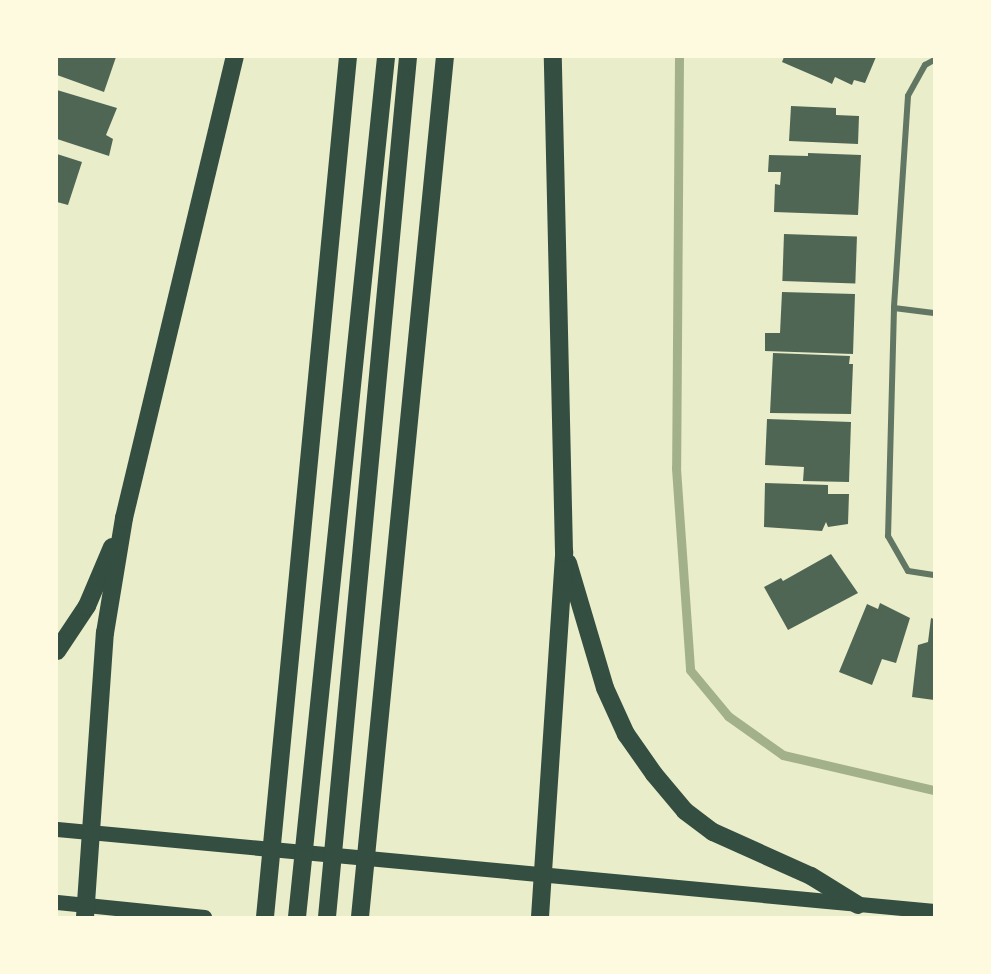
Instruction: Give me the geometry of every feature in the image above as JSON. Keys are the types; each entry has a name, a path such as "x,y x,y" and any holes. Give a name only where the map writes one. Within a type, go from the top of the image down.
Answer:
{"highway":[{"path":"86,911 105,633 124,518 236,57"},
{"path":"266,917 348,57"},
{"path":"297,917 386,57"},
{"path":"327,917 408,57"},
{"path":"360,917 446,57"},
{"path":"540,917 564,552 553,57"},
{"path":"57,651 87,606 124,518"},
{"path":"564,552 605,688 624,729 654,774 685,811 713,832 811,876 858,905"}],"main road":[{"path":"57,829 934,911"},
{"path":"57,902 86,911 204,917"}],"street":[{"path":"934,60 925,65 908,96 894,308 888,536 908,571 934,575"},
{"path":"894,308 934,313"}],"building":[{"path":"57,57 116,57 104,92 57,75"},
{"path":"784,57 876,57 865,83 854,80 852,85 835,77 832,84 782,62"},
{"path":"57,90 117,108 106,135 113,139 109,156 57,139"},
{"path":"791,106 836,108 836,115 859,116 858,144 789,141"},
{"path":"808,153 861,155 858,215 774,212 775,184 780,185 781,172 768,172 769,155 808,156"},
{"path":"57,154 82,162 68,205 57,202"},
{"path":"784,234 857,237 855,284 782,281"},
{"path":"782,292 855,294 853,354 765,351 765,333 780,333"},
{"path":"773,353 850,356 849,364 853,364 851,414 770,413"},
{"path":"767,419 851,422 849,482 803,481 804,467 765,465"},
{"path":"765,483 828,485 828,494 849,494 848,524 828,527 826,522 822,531 764,527"},
{"path":"831,554 858,593 788,630 764,587 781,578 783,581"},
{"path":"880,603 910,618 896,663 882,659 872,685 839,672 867,604 878,609"},
{"path":"931,618 934,619 934,700 912,697 918,645 928,642"}],"waterway":[{"path":"679,57 676,468 690,670 728,716 783,755 934,790"}]}
